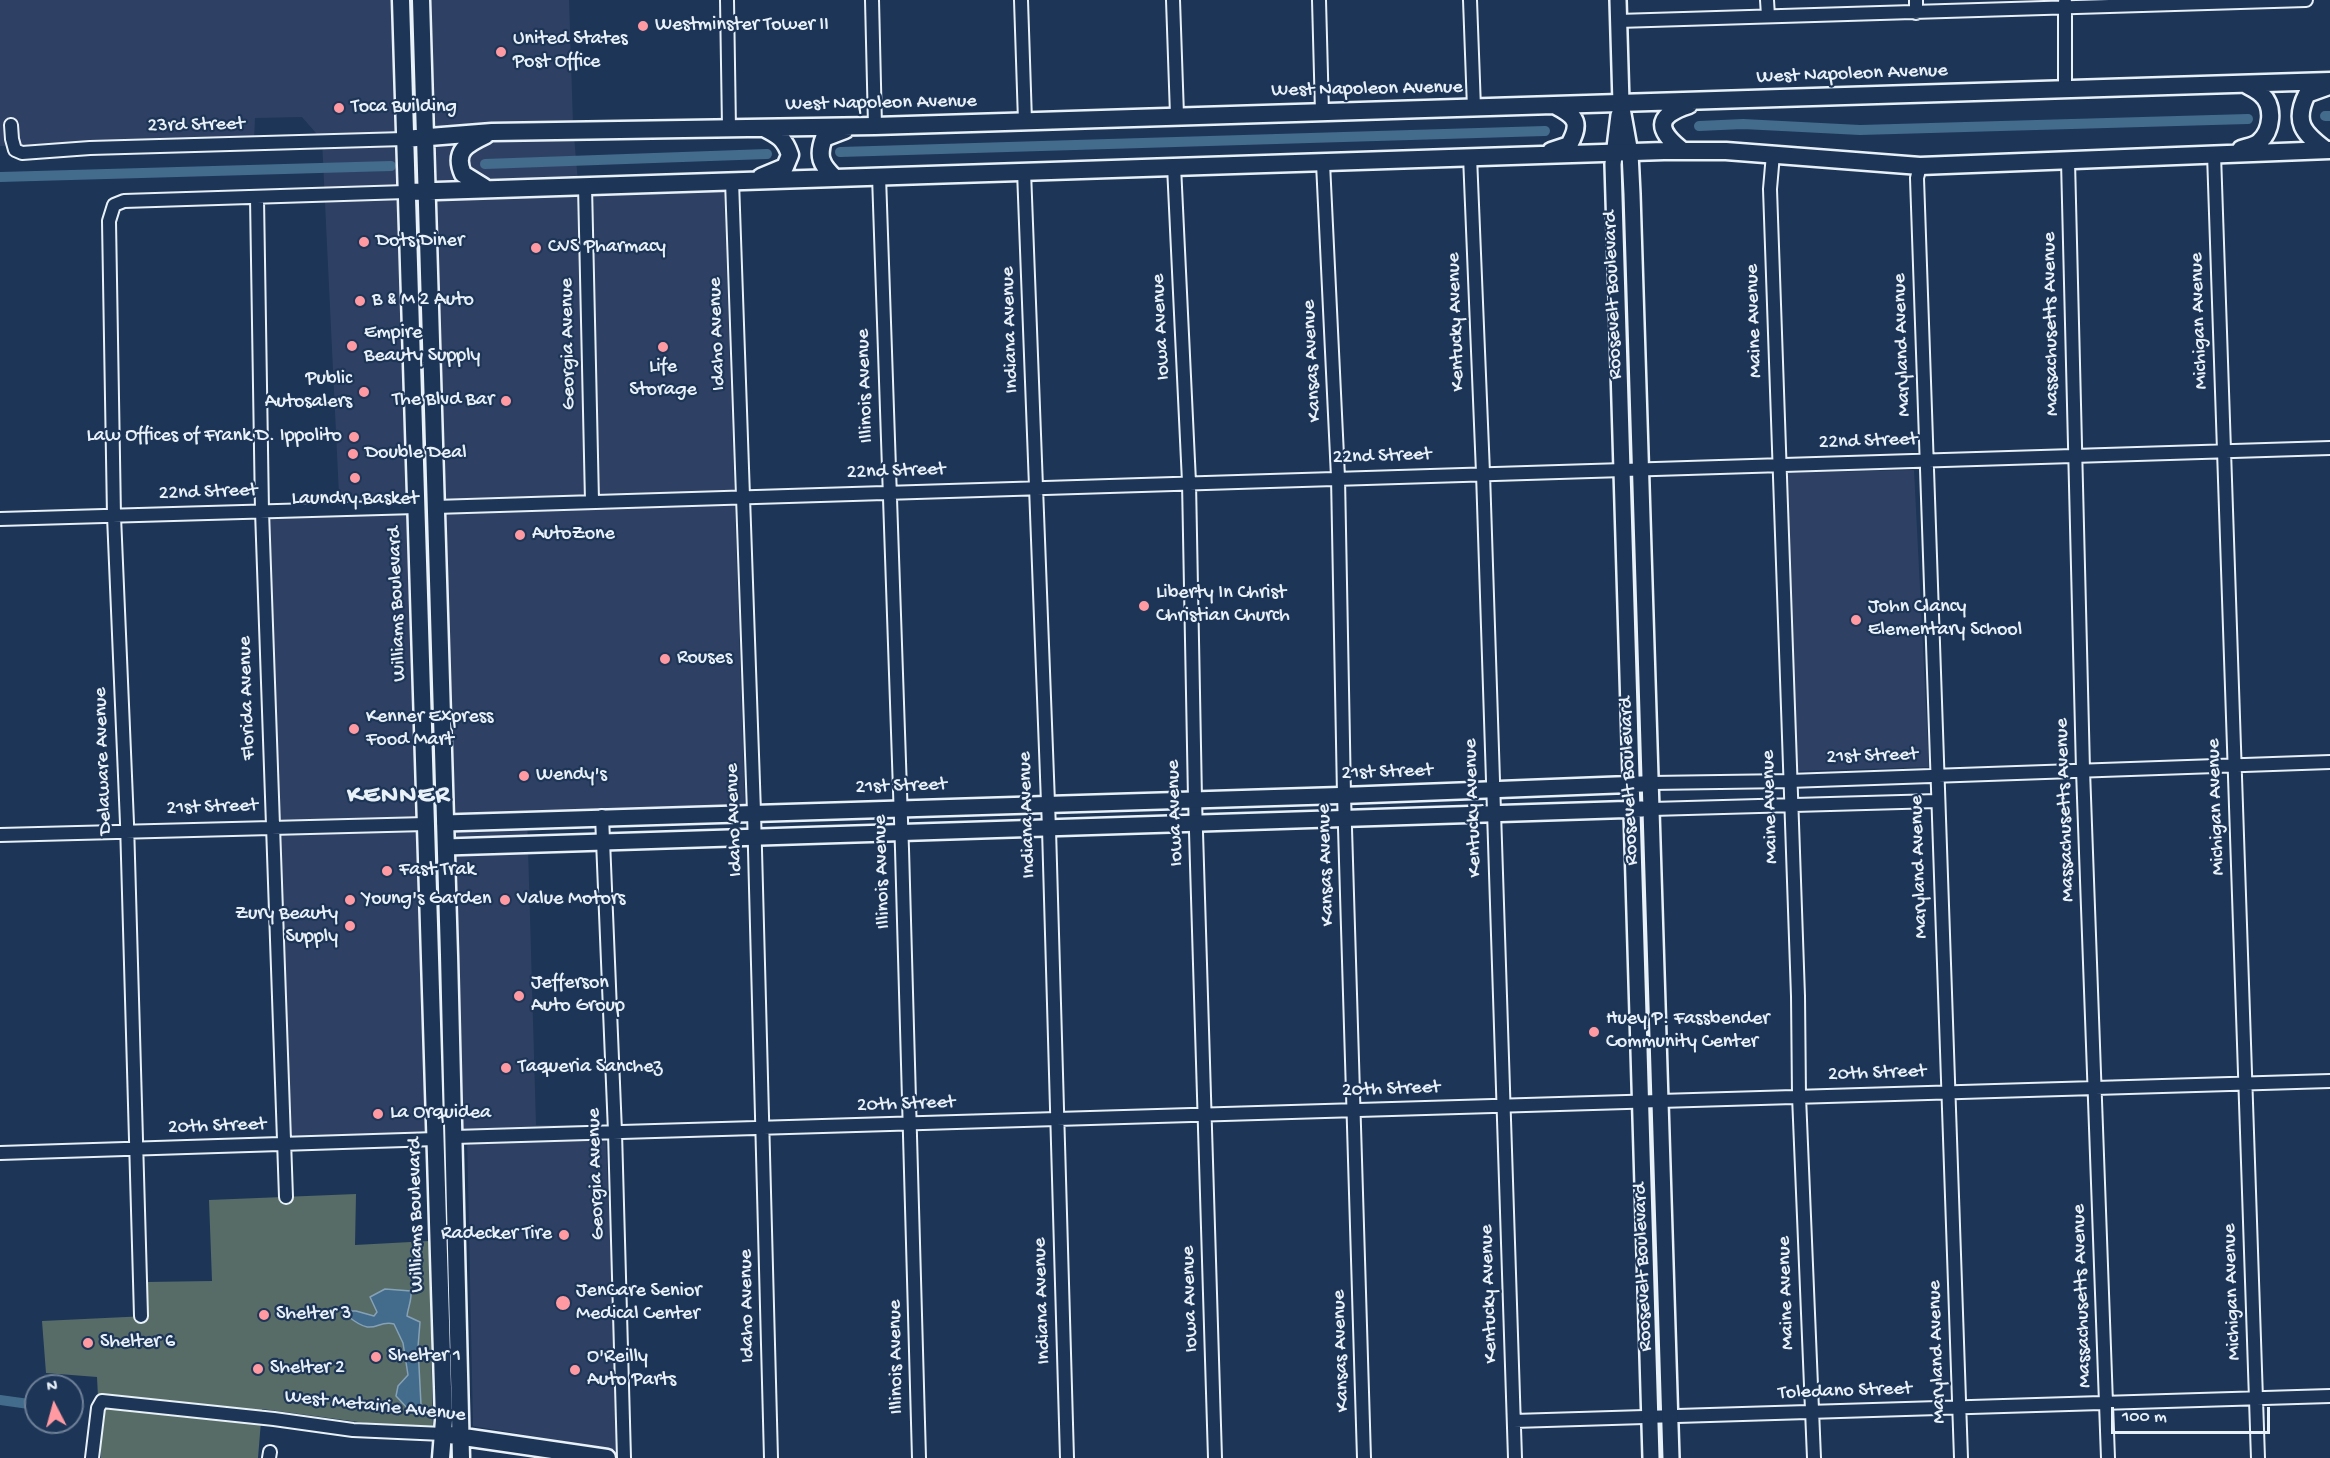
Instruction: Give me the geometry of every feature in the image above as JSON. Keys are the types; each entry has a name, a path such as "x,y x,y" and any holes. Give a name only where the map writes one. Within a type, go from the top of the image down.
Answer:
{"main road":[{"name":"Williams Boulevard","path":"401,0 405,192 436,1139 443,1434 441,1458"},
{"name":"Williams Boulevard","path":"421,0 454,1137 461,1458"},
{"name":"West Napoleon Avenue","path":"404,138 492,132 875,126 2330,83"},
{"path":"2328,150 2305,132 2300,120 2300,108 2307,94 2330,83"},
{"path":"2222,154 2258,143 2267,132 2270,119 2269,107 2263,95 2245,84"},
{"path":"1683,151 1667,139 1663,128 1664,121 1673,110 1701,101"},
{"path":"1539,155 1569,145 1576,131 1576,122 1569,113 1556,106"},
{"path":"835,178 824,167 820,148 824,138 854,126"},
{"path":"752,180 785,167 790,155 787,144 780,135 764,128"},
{"path":"488,189 463,174 459,159 462,150 468,144 492,132"},
{"path":"405,192 1323,163 1470,156 1683,151 1726,151 1920,166 2328,150"},
{"path":"416,507 424,510 431,521 436,540"},
{"path":"425,786 431,799 433,827 437,841 446,847"},
{"path":"435,1103 443,1112 447,1133 454,1137"},
{"path":"436,1139 446,1156 447,1178 455,1190"},
{"name":"West Metairie Avenue","path":"443,1434 608,1458"}],"street":[{"path":"727,0 729,128"},
{"path":"872,0 875,126"},
{"path":"1022,0 1025,121"},
{"path":"1173,0 1177,116"},
{"path":"1319,0 1322,112"},
{"path":"1470,0 1474,108"},
{"name":"Roosevelt Boulevard","path":"1618,0 1621,104 1630,153 1671,1458"},
{"path":"1767,0 1768,16"},
{"path":"1618,21 1768,16 1916,6 2306,0"},
{"path":"2065,4 2065,91"},
{"name":"Roosevelt Boulevard","path":"1621,104 1613,153 1651,1458"},
{"name":"23rd Street","path":"11,125 15,150 22,153 90,148 404,138"},
{"name":"Maine Avenue","path":"1773,154 1770,189 1798,996 1799,1096 1814,1458"},
{"name":"Michigan Avenue","path":"2222,154 2223,452 2258,1458"},
{"name":"Kentucky Avenue","path":"1470,156 1483,473 1515,1458"},
{"name":"Massachusetts Avenue","path":"2068,161 2084,770 2108,1458"},
{"name":"Kansas Avenue","path":"1323,163 1338,477 1344,795 1364,1458"},
{"name":"Iowa Avenue","path":"1174,166 1189,482 1195,799 1215,1458"},
{"name":"Maryland Avenue","path":"1920,166 1917,178 1961,1458"},
{"name":"Indiana Avenue","path":"1024,171 1049,829 1067,1458"},
{"name":"Illinois Avenue","path":"879,176 902,834 919,1458"},
{"name":"Idaho Avenue","path":"732,181 755,838 771,1458"},
{"name":"Georgia Avenue","path":"585,186 592,501"},
{"path":"258,198 405,192"},
{"name":"Delaware Avenue","path":"141,1316 127,831 114,516 109,221 114,206 124,201 258,198"},
{"name":"Florida Avenue","path":"258,198 262,511 286,1197"},
{"name":"22nd Street","path":"435,507 1338,477 2330,448"},
{"name":"22nd Street","path":"0,519 416,507"},
{"name":"21st Street","path":"445,823 602,816 1344,795 2330,762"},
{"path":"446,847 1937,801"},
{"name":"Georgia Avenue","path":"602,816 615,1132 624,1458"},
{"name":"21st Street","path":"0,835 426,824"},
{"name":"20th Street","path":"454,1137 1948,1091 2094,1089 2330,1080"},
{"name":"20th Street","path":"0,1153 436,1139"},
{"name":"Toledano Street","path":"1514,1421 2330,1396"},
{"name":"West Metairie Avenue","path":"92,1456 98,1407 102,1401 274,1419 353,1430 443,1434"}],"shaded area":[{"path":"0,0 569,0 573,124 579,194 724,190 745,808 527,813 536,1125 605,1125 620,1451 473,1426 467,1131 289,1138 269,518 340,516 322,140 302,117 255,118 254,140 0,146"},
{"name":"John Clancy Elementary School","path":"1914,470 1929,767 1795,771 1785,473"},
{"path":"385,1289 411,1291 407,1316 420,1322 418,1347 421,1405 416,1410 409,1410 396,1396 398,1386 408,1375 403,1343 394,1324 370,1327 349,1317 349,1311 374,1316 377,1312 370,1297"}],"green space":[{"path":"356,1194 355,1245 429,1241 433,1432 262,1409 258,1458 101,1458 97,1377 84,1376 84,1374 46,1373 42,1321 147,1316 146,1282 212,1281 209,1200"}],"waterway":[{"path":"2325,116 2330,116"},
{"path":"1699,126 1743,124 1860,130 2248,119"},
{"path":"840,152 1545,131"},
{"path":"485,164 767,154"},
{"path":"0,177 391,166"},
{"path":"0,1400 24,1403"}],"place":[{"name":"Westminster Tower II","path":"643,26"},
{"name":"United States Post Office","path":"501,52"},
{"name":"Toca Building","path":"339,108"},
{"name":"Dots Diner","path":"364,242"},
{"name":"CVS Pharmacy","path":"536,248"},
{"name":"B & M 2 Auto","path":"360,301"},
{"name":"Empire Beauty Supply","path":"352,346"},
{"name":"Life Storage","path":"663,347"},
{"name":"Public Autosalers","path":"364,392"},
{"name":"The Blvd Bar","path":"506,401"},
{"name":"Law Offices of Frank D. Ippolito","path":"354,437"},
{"name":"Double Deal","path":"353,454"},
{"name":"Laundry Basket","path":"355,478"},
{"name":"AutoZone","path":"520,535"},
{"name":"Liberty In Christ Christian Church","path":"1144,606"},
{"name":"John Clancy Elementary School","path":"1856,620"},
{"name":"Rouses","path":"665,659"},
{"name":"Kenner Express Food Mart","path":"354,729"},
{"name":"Wendy's","path":"524,776"},
{"name":"Fast Trak","path":"387,871"},
{"name":"Young's Garden","path":"350,900"},
{"name":"Value Motors","path":"505,900"},
{"name":"Zury Beauty Supply","path":"350,926"},
{"name":"Jefferson Auto Group","path":"519,996"},
{"name":"Huey P. Fassbender Community Center","path":"1594,1032"},
{"name":"Taqueria Sanchez","path":"506,1068"},
{"name":"La Orquidea","path":"378,1114"},
{"name":"Radecker Tire","path":"564,1235"},
{"name":"JenCare Senior Medical Center","path":"563,1303"},
{"name":"Shelter 3","path":"264,1315"},
{"name":"Shelter 6","path":"88,1343"},
{"name":"Shelter 1","path":"376,1357"},
{"name":"Shelter 2","path":"258,1369"},
{"name":"O'Reilly Auto Parts","path":"575,1370"}],"district":[{"name":"KENNER","path":"399,797"}]}
